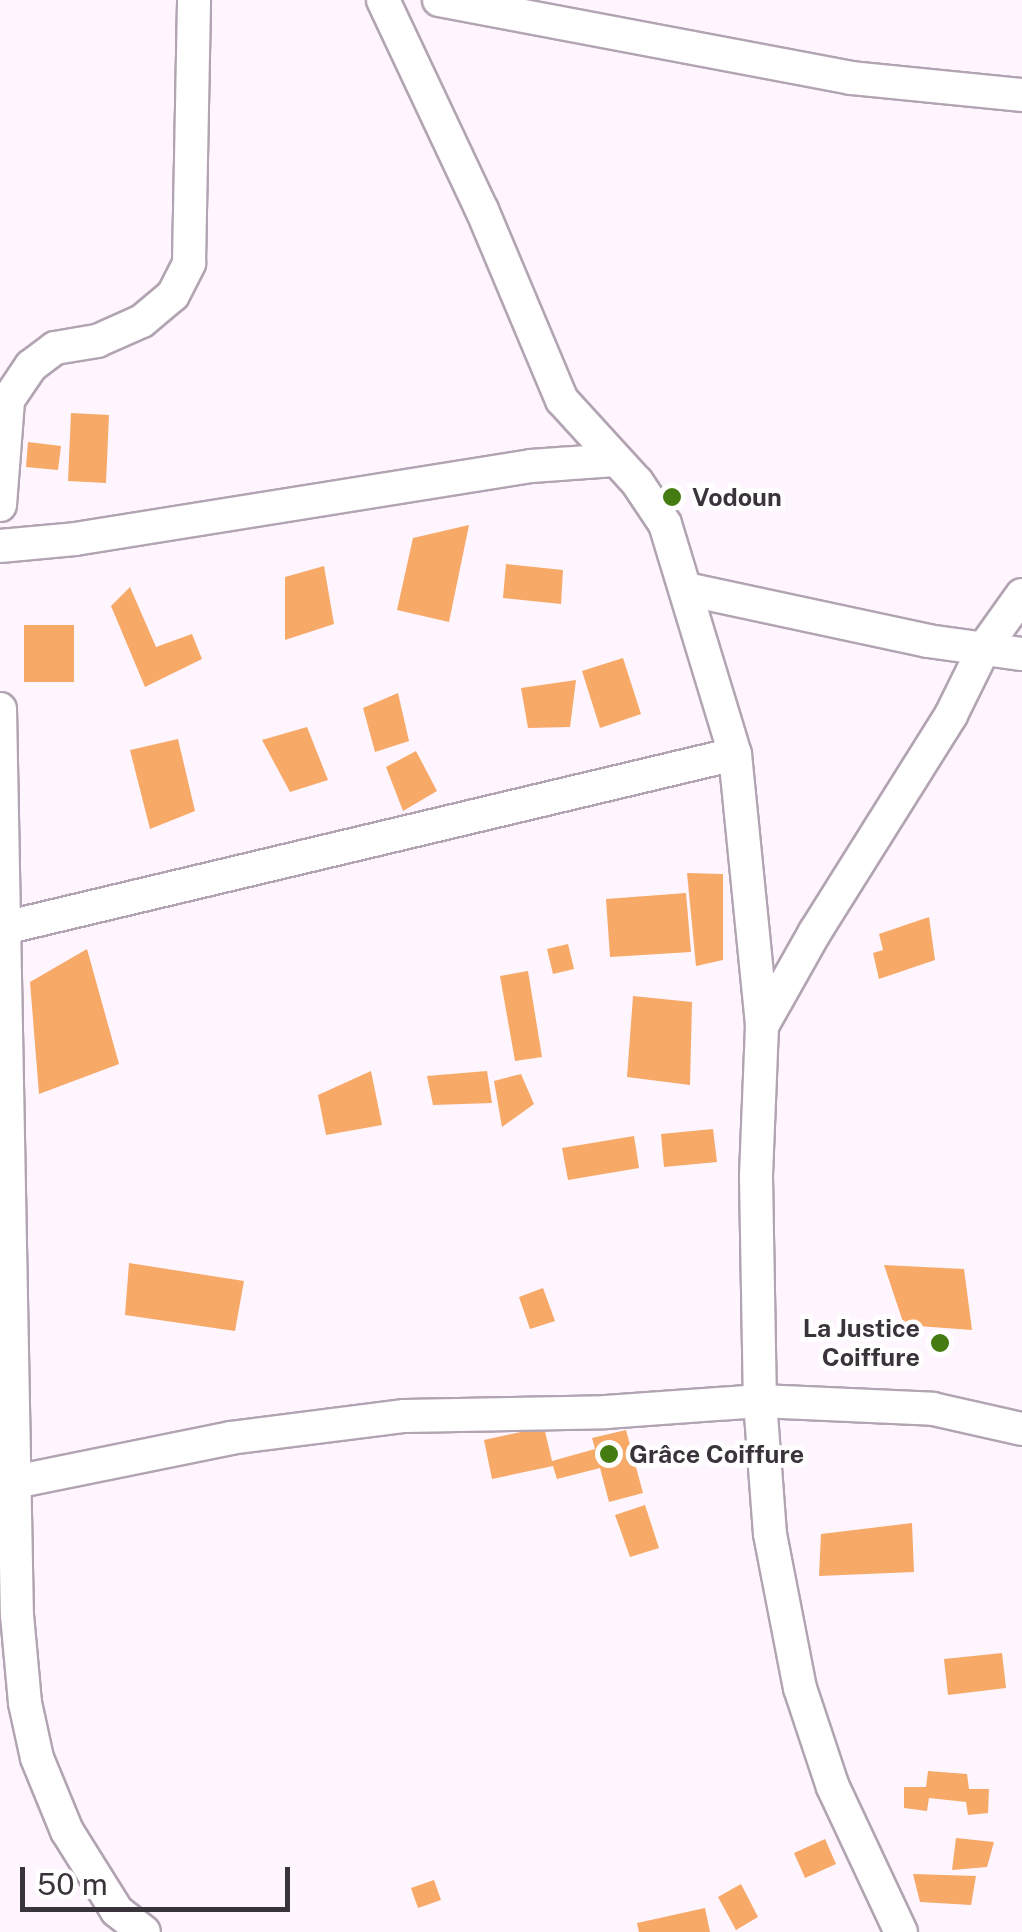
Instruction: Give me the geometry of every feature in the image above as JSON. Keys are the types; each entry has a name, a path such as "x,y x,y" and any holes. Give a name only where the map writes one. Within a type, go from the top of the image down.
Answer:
{"street":[{"path":"0,505 8,400 30,366 55,348 97,341 142,322 174,295 189,262 194,0"},
{"path":"383,0 482,210 562,400 637,482 665,524 735,754 762,1026 756,1177 760,1401 770,1534 800,1688 833,1787 900,1932"},
{"path":"439,0 851,78 1022,95"},
{"path":"0,546 74,539 531,466 615,460"},
{"path":"686,589 928,641 1022,654"},
{"path":"762,1026 815,932 951,715 984,648 1022,595"},
{"path":"0,709 7,1484 25,1702 37,1758 68,1830 116,1911 144,1932"},
{"path":"4,928 735,754"},
{"path":"7,1484 230,1438 406,1416 606,1412 760,1401 933,1409 1022,1429"}],"building":[{"path":"71,413 109,415 106,483 68,481"},
{"path":"28,442 61,446 58,470 26,467"},
{"path":"469,525 449,622 397,610 413,538"},
{"path":"506,564 563,570 561,604 503,598"},
{"path":"324,566 334,624 285,640 285,577"},
{"path":"130,587 156,647 192,634 202,659 145,687 111,606"},
{"path":"24,625 74,625 74,682 24,682"},
{"path":"623,658 641,714 600,728 582,671"},
{"path":"576,680 570,727 528,728 521,688"},
{"path":"398,693 409,741 375,752 363,708"},
{"path":"307,727 328,780 290,792 262,740"},
{"path":"178,739 195,811 150,829 130,750"},
{"path":"416,751 437,791 403,811 386,767"},
{"path":"687,873 723,874 723,960 696,966"},
{"path":"686,893 691,952 610,957 606,899"},
{"path":"929,917 935,960 879,979 873,953 883,950 879,934"},
{"path":"568,944 574,969 553,974 547,949"},
{"path":"87,949 119,1064 39,1094 30,982"},
{"path":"528,971 542,1057 515,1061 500,976"},
{"path":"633,996 692,1002 690,1085 627,1077"},
{"path":"371,1071 382,1125 326,1135 318,1095"},
{"path":"487,1071 492,1103 433,1105 427,1076"},
{"path":"521,1074 534,1104 502,1127 494,1081"},
{"path":"713,1129 717,1162 664,1167 661,1134"},
{"path":"634,1136 639,1168 568,1180 562,1148"},
{"path":"129,1263 244,1281 235,1331 125,1315"},
{"path":"884,1265 964,1269 972,1330 904,1325"},
{"path":"543,1288 555,1321 530,1329 519,1297"},
{"path":"544,1427 552,1461 595,1449 592,1438 626,1430 643,1493 609,1502 600,1468 557,1479 553,1466 492,1479 484,1440"},
{"path":"645,1505 659,1548 630,1557 615,1515"},
{"path":"912,1523 914,1572 819,1576 821,1534"},
{"path":"1002,1653 1006,1688 948,1695 944,1659"},
{"path":"928,1771 967,1774 969,1789 989,1789 988,1813 968,1815 966,1802 929,1798 927,1811 904,1808 904,1787 926,1787"},
{"path":"956,1838 994,1842 987,1867 952,1870"},
{"path":"825,1839 836,1864 805,1878 794,1853"},
{"path":"913,1874 976,1876 971,1905 920,1902"},
{"path":"434,1880 441,1900 418,1908 411,1888"},
{"path":"741,1884 758,1917 736,1930 718,1897"},
{"path":"705,1908 710,1932 639,1932 637,1923"}],"place":[{"name":"Vodoun","path":"672,497"},
{"name":"La Justice Coiffure","path":"940,1343"},
{"name":"Grâce Coiffure","path":"609,1454"}]}
